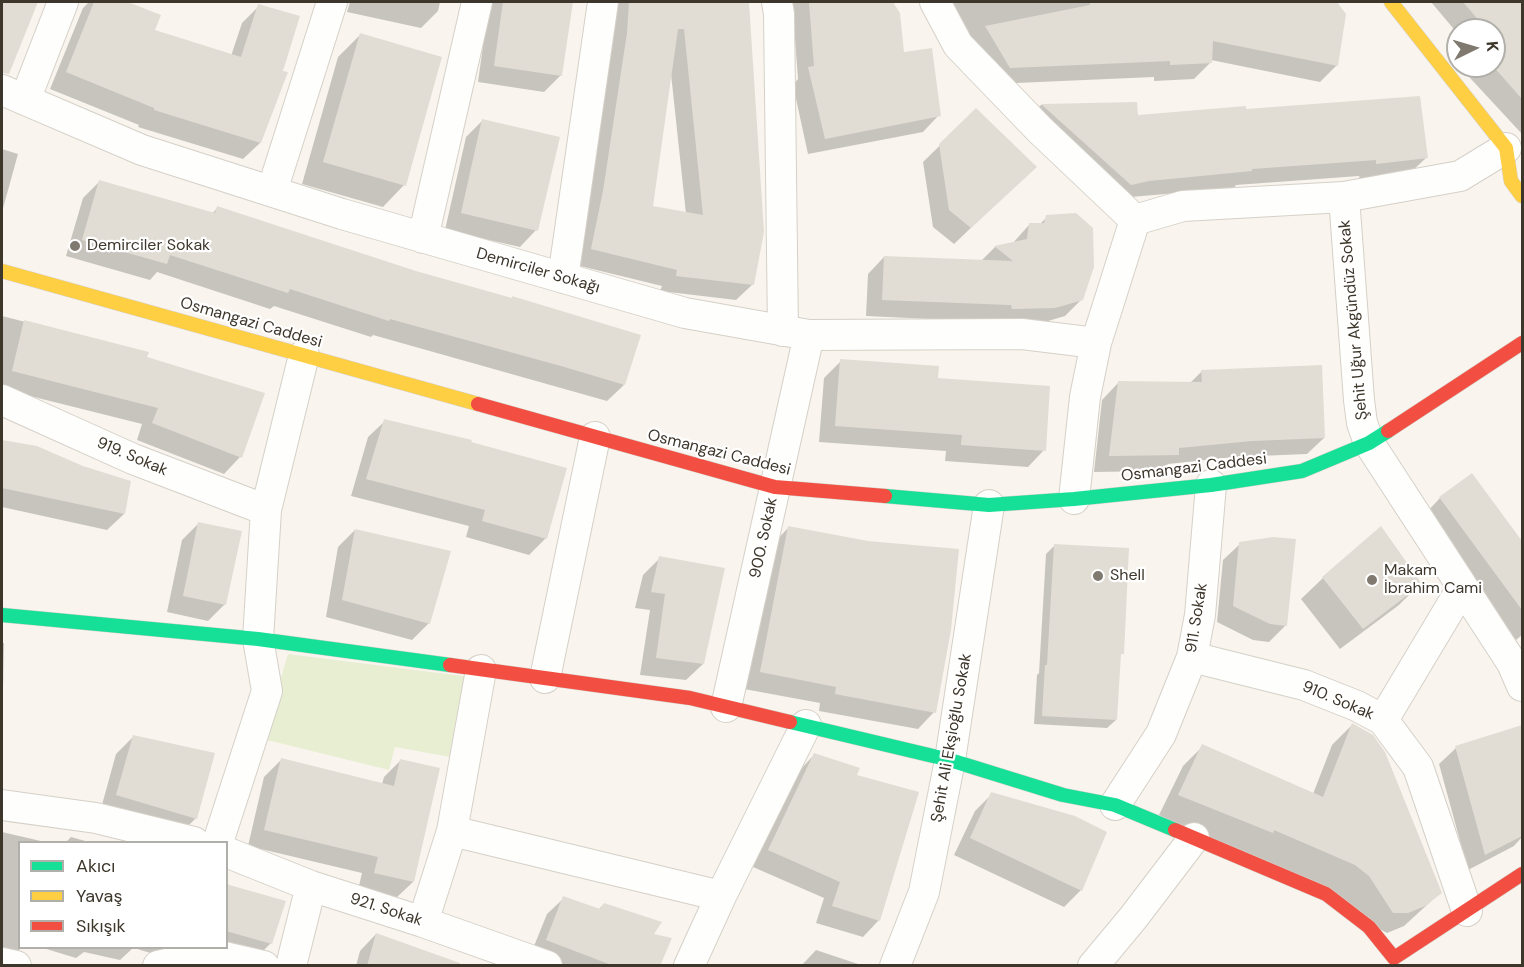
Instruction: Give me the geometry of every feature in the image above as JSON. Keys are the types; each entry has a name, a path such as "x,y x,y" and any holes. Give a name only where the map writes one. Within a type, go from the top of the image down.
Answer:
{"street":[{"path":"13,95 63,2"},
{"path":"272,191 332,2"},
{"path":"423,238 477,2"},
{"path":"562,278 603,2"},
{"name":"900. Sokak","path":"726,707 775,487 796,333 777,2"},
{"path":"935,2 958,45 1040,130 1135,220"},
{"path":"1391,2 1514,151 1511,180 1522,196"},
{"name":"Demirciler Sokağı","path":"13,95 142,150 423,238 685,313 796,333 1022,334 1096,343"},
{"path":"1135,220 1183,206 1344,196 1461,176 1514,151"},
{"name":"Şehit Uğur Akgündüz Sokak","path":"1344,196 1359,400 1362,423 1369,443 1512,663 1522,686"},
{"path":"1074,499 1085,397 1096,343 1135,220"},
{"name":"Osmangazi Caddesi","path":"2,272 775,487 989,504 1074,499 1211,485 1302,471 1369,443 1519,352"},
{"path":"219,841 267,691 258,639 266,510 304,355"},
{"name":"919. Sokak","path":"2,400 134,459 266,510"},
{"path":"545,678 595,437"},
{"name":"911. Sokak","path":"1115,805 1161,734 1192,657 1200,615 1211,485"},
{"name":"Şehit Ali Ekşioğlu Sokak","path":"895,966 924,892 950,760 989,504"},
{"path":"1383,720 1462,588"},
{"path":"2,615 258,639 690,698 950,760 1063,795 1115,805 1326,894 1369,927 1394,958 1522,874"},
{"name":"910. Sokak","path":"1192,657 1304,685 1357,706 1383,720 1418,767 1467,911"},
{"path":"423,922 452,831 481,670"},
{"path":"689,966 720,896 806,725"},
{"path":"2,805 96,818 186,841"},
{"path":"452,831 720,896"},
{"path":"1093,966 1194,838"},
{"name":"921. Sokak","path":"228,853 311,886 423,922 547,966"},
{"path":"291,966 311,886"},
{"path":"158,966 212,954 264,966"},
{"path":"2,963 15,966"}],"green space":[{"path":"288,654 471,677 456,758 395,747 389,770 263,739"}],"building":[{"path":"2,2 38,2 9,74 2,73"},
{"path":"94,2 128,2 161,15 155,30 241,57 258,4 300,16 283,71 288,72 261,143 154,110 154,108 66,72"},
{"path":"503,2 573,2 562,76 494,66"},
{"path":"629,2 749,2 764,232 754,285 676,276 677,270 591,249 603,191 627,33","holes":["678,29 684,29 703,215 653,206"]},
{"path":"809,2 893,2 900,13 904,52 932,48 941,116 825,139 808,67 814,66"},
{"path":"1090,2 1337,2 1346,14 1338,66 1213,41 1212,63 1170,65 1170,61 1010,68 985,26 1090,5"},
{"path":"1463,2 1522,2 1522,99 1504,78 1506,78 1506,18 1477,18"},
{"path":"360,33 442,57 406,186 323,162"},
{"path":"1420,96 1428,158 1376,164 1376,160 1252,169 1252,171 1149,181 1131,185 1041,104 1137,102 1138,115"},
{"path":"976,108 1037,167 971,228 949,210 939,144"},
{"path":"482,119 560,137 538,231 461,213"},
{"path":"99,180 215,213 217,206 416,271 512,298 512,296 641,335 625,385 390,319 389,321 290,289 288,293 170,255 167,264 82,240"},
{"path":"1076,213 1093,228 1094,267 1083,300 1055,308 1012,309 1011,305 882,300 884,256 1013,261 994,246 1027,239 1029,223 1044,223 1046,215"},
{"path":"24,320 149,352 147,357 265,393 242,458 152,423 158,408 12,371"},
{"path":"840,359 939,366 938,378 1050,386 1046,451 961,445 962,435 835,426"},
{"path":"1322,365 1325,438 1252,441 1179,448 1179,455 1109,456 1118,381 1202,382 1201,370"},
{"path":"384,419 472,440 471,442 567,468 547,539 482,521 485,510 366,479"},
{"path":"2,440 37,446 83,466 131,481 125,514 2,488"},
{"path":"1472,473 1522,541 1522,610 1439,497"},
{"path":"198,522 242,531 226,605 183,596"},
{"path":"788,526 868,541 959,549 951,630 936,713 835,694 836,687 760,672"},
{"name":"Makam İbrahim Cami","path":"1381,526 1422,584 1363,629 1322,577"},
{"path":"355,529 451,551 430,624 342,600"},
{"path":"1273,537 1296,539 1287,626 1270,624 1233,606 1239,542"},
{"path":"1054,544 1129,548 1124,654 1121,654 1117,720 1042,716"},
{"path":"659,556 725,568 704,664 656,658 665,594 651,592"},
{"path":"1352,723 1373,735 1385,752 1442,893 1425,906 1408,913 1393,913 1369,876 1355,865 1274,830 1273,833 1178,795 1202,744 1323,797"},
{"path":"1522,725 1522,836 1485,855 1455,746"},
{"path":"133,735 215,753 197,819 116,795"},
{"path":"814,753 860,768 857,775 919,792 880,921 832,906 840,882 768,850"},
{"path":"281,758 394,786 400,759 440,768 414,882 374,873 378,857 264,830"},
{"path":"991,792 1075,816 1107,832 1082,891 970,838"},
{"path":"228,885 286,901 272,944 228,932"},
{"path":"563,896 600,909 604,903 662,922 654,934 672,938 660,966 614,966 546,940"},
{"path":"376,933 460,963 460,966 367,966"}],"traffic: fast":[{"path":"885,496 989,505 1211,485 1302,471 1369,443 1388,431"},
{"path":"2,615 258,639 450,665"},
{"path":"790,722 950,760 1063,795 1115,805 1175,830"}],"traffic: slow":[{"path":"1391,2 1506,148 1511,181 1522,196"},
{"path":"2,271 478,404"}],"traffic: jam":[{"path":"1388,431 1522,343"},
{"path":"478,404 775,487 885,496"},
{"path":"450,665 690,698 790,722"},
{"path":"1175,830 1326,894 1369,927 1394,958 1522,874"}],"place":[{"name":"Demirciler Sokak","path":"75,246"},
{"name":"Shell","path":"1098,576"},
{"name":"Makam İbrahim Cami","path":"1372,580"}]}
